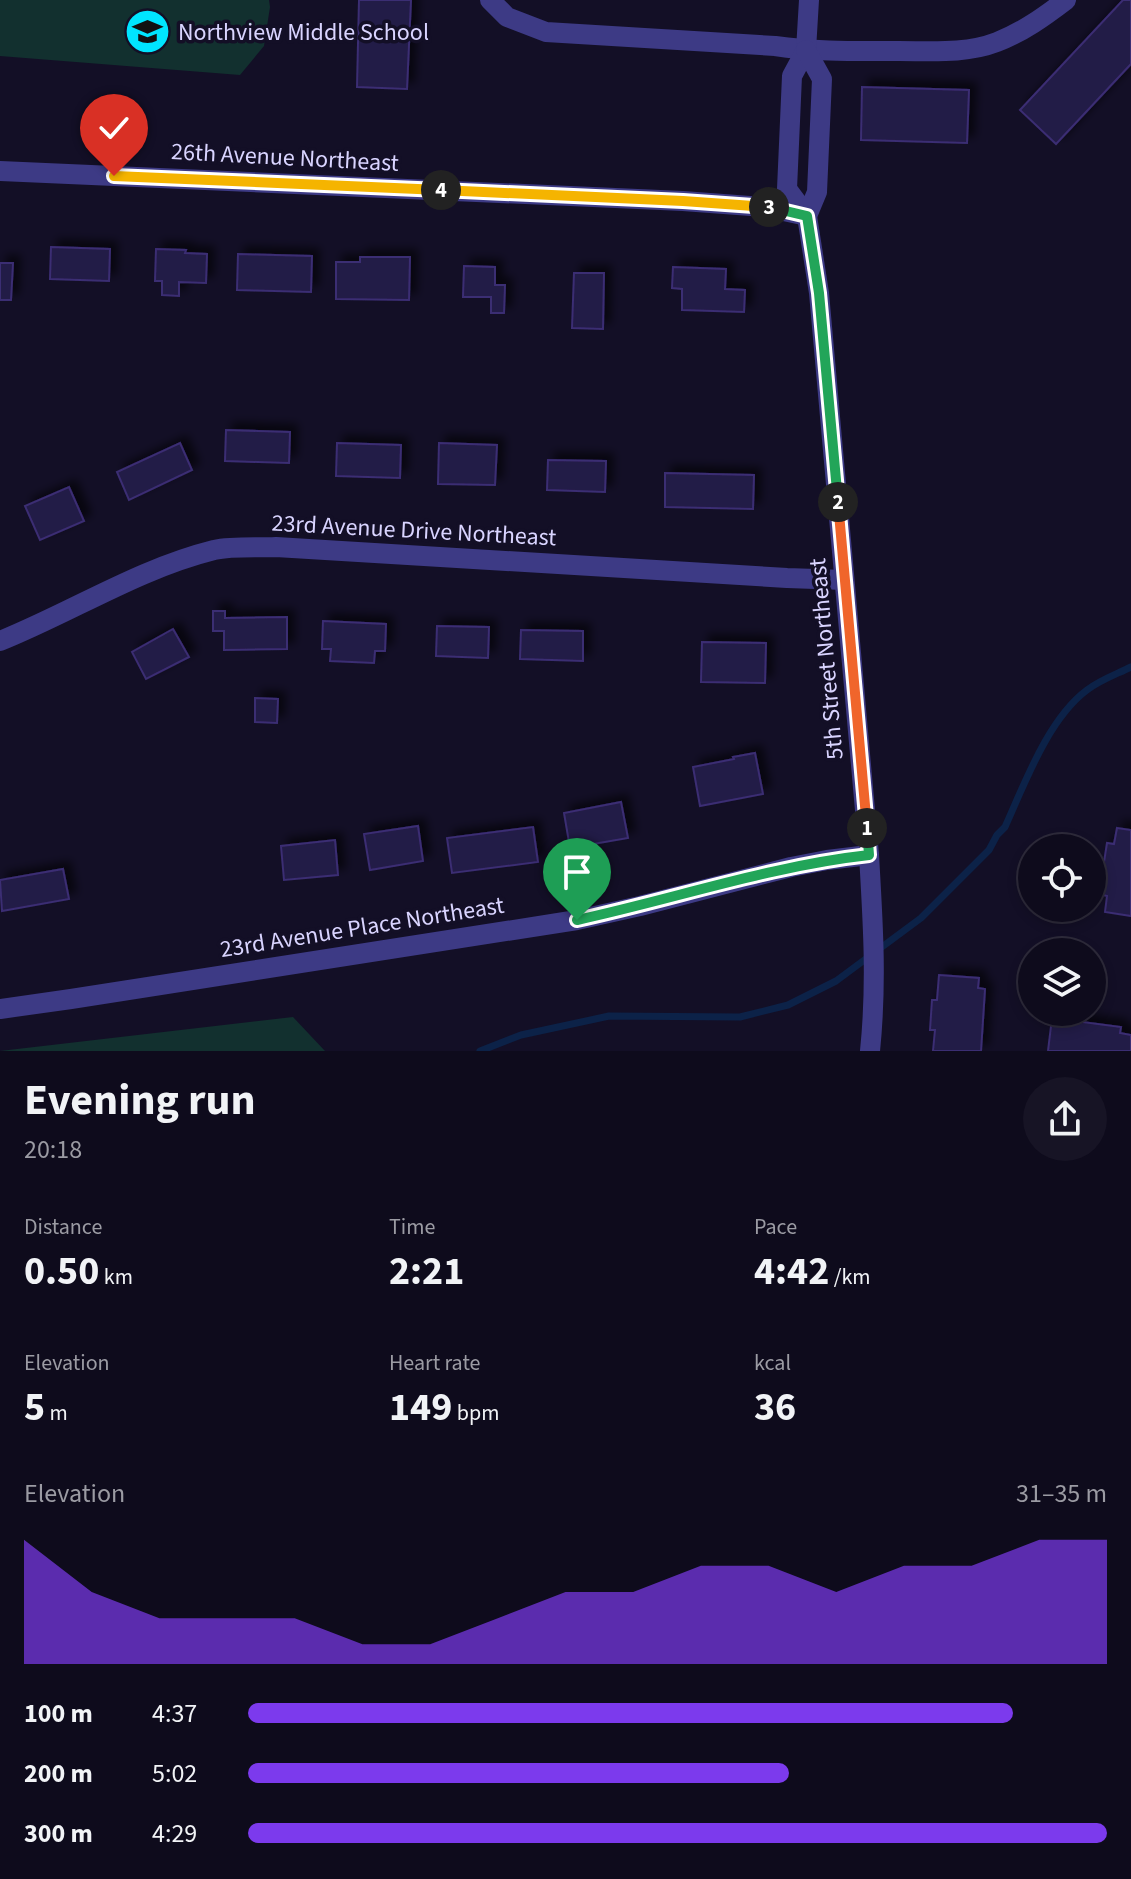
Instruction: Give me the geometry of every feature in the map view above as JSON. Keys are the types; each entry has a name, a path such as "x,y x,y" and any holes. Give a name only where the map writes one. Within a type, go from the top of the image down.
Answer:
{"street":[{"path":"490,0 507,17 546,32 806,50 957,51 996,42 1038,21 1066,0"},
{"path":"807,216 787,189 792,76 806,50 809,0"},
{"path":"806,50 822,79 818,188 807,216"},
{"name":"26th Avenue Northeast","path":"0,171 683,201 765,207 807,216"},
{"name":"5th Street Northeast","path":"807,216 819,293 869,855 875,946 875,1005 870,1051"},
{"name":"23rd Avenue Drive Northeast","path":"0,641 156,569 217,550 276,547 844,580"},
{"name":"23rd Avenue Place Northeast","path":"0,1009 577,920 791,867 869,855"}],"green space":[{"path":"0,0 269,0 270,7 264,46 240,75 0,56"},
{"path":"293,1017 325,1051 0,1051"}],"building":[{"path":"359,0 411,0 407,89 357,87"},
{"path":"1123,0 1131,0 1131,64 1056,144 1020,110"},
{"path":"862,87 969,90 967,143 861,140"},
{"path":"51,247 110,249 109,281 50,279"},
{"path":"156,249 207,254 206,283 179,282 179,296 162,295 162,281 155,281"},
{"path":"238,254 312,256 311,292 237,290"},
{"path":"360,257 410,257 409,300 336,299 336,262 360,262"},
{"path":"0,263 13,263 11,300 0,300"},
{"path":"464,266 495,267 495,285 505,285 504,313 491,313 491,297 463,297"},
{"path":"673,267 726,269 725,289 745,290 744,312 682,310 682,289 672,288"},
{"path":"574,273 604,273 603,329 572,328"},
{"path":"226,430 290,432 289,463 225,461"},
{"path":"180,443 192,470 129,500 117,472"},
{"path":"337,443 401,445 400,478 336,476"},
{"path":"439,443 497,445 495,485 438,484"},
{"path":"548,460 606,461 605,492 547,490"},
{"path":"665,473 754,475 753,509 665,507"},
{"path":"69,487 84,521 40,540 25,506"},
{"path":"213,611 225,611 225,618 287,617 287,649 224,650 224,631 213,631"},
{"path":"323,621 386,624 385,651 375,651 374,663 330,661 331,649 322,649"},
{"path":"437,626 489,627 488,658 436,656"},
{"path":"173,629 189,657 146,679 132,652"},
{"path":"521,630 583,631 583,661 520,659"},
{"path":"702,642 766,643 765,683 701,682"},
{"path":"255,698 278,699 277,723 255,722"},
{"path":"755,753 763,794 700,806 693,767"},
{"path":"621,802 628,838 570,848 564,813"},
{"path":"418,826 423,861 370,870 364,834"},
{"path":"533,827 538,862 452,873 447,838"},
{"path":"1117,828 1131,830 1131,916 1106,912 1106,849 1107,843 1114,844"},
{"path":"335,840 338,875 284,880 281,846"},
{"path":"63,869 69,899 2,911 0,880"},
{"path":"939,975 979,978 978,988 985,989 981,1051 933,1051 935,1030 930,1030 932,1000 937,1000"},
{"path":"1106,1025 1121,1027 1120,1033 1131,1035 1131,1051 1048,1051 1051,1026"}],"waterway":[{"path":"480,1051 521,1035 609,1016 740,1017 788,1005 836,981 921,918 989,850 1005,827 1029,772 1061,717 1087,690 1131,667"}],"place":[{"name":"Northview Middle School","path":"147,32"}],"route":[{"path":"114,176 683,201 765,207 807,216 819,293 869,855 791,867 577,920"}]}
